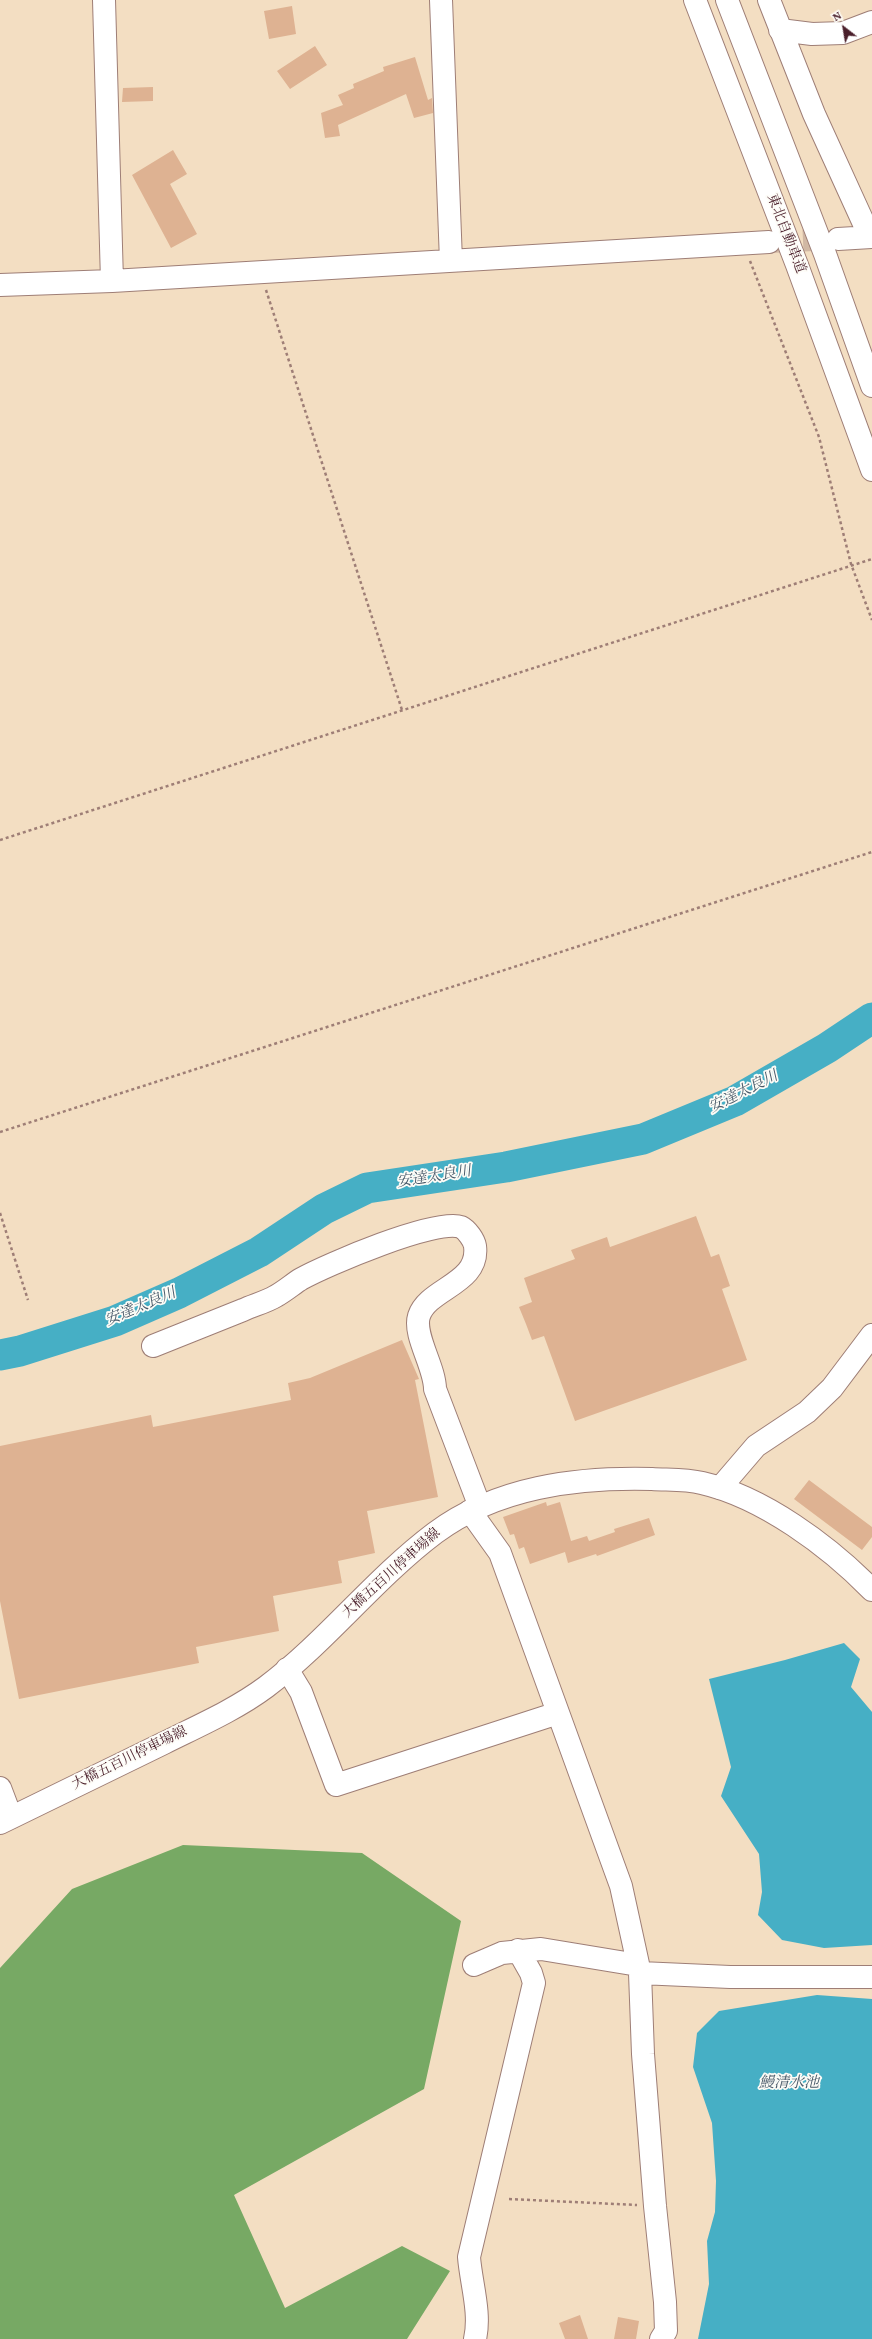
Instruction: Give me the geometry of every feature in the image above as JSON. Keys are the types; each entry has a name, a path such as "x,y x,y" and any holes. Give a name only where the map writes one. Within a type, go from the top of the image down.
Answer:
{"main road":[{"path":"104,0 112,281"},
{"path":"441,0 451,261"},
{"name":"東北自動車道","path":"695,0 792,250 872,470"},
{"path":"727,0 824,254 872,386"},
{"path":"769,0 814,114 871,237 838,239"},
{"path":"780,30 812,34 843,33 872,22"},
{"path":"0,285 112,281 260,271 769,242"},
{"path":"153,1346 276,1296 302,1278 406,1234 436,1227 460,1227 468,1233 475,1246 473,1259 467,1272 457,1283 423,1307 418,1317 418,1329 435,1378 435,1389 475,1509 500,1553 620,1886 639,1969 644,2062 655,2206 665,2302 666,2331 661,2339"},
{"path":"720,1488 756,1446 807,1412 832,1388 872,1335"},
{"name":"大橋五百川停車場線","path":"6,1820 210,1720 264,1688 311,1650 374,1586 435,1533 475,1509 520,1491 568,1482 639,1479 700,1482 720,1488 758,1505 799,1530 854,1572 872,1590"},
{"path":"287,1670 301,1692 336,1785 558,1713"},
{"path":"0,1788 6,1820"},
{"path":"474,1965 502,1953 542,1948 639,1969 730,1976 872,1977"},
{"path":"475,2339 474,2289 469,2257 534,1983 531,1972 518,1950"}],"path":[{"path":"743,244 820,437 851,564 872,620"},
{"path":"260,271 402,710"},
{"path":"0,840 851,564 872,559"},
{"path":"0,1132 872,852"},
{"path":"0,1213 28,1300"},
{"path":"509,2198 655,2206"}],"green space":[{"path":"183,1845 362,1853 461,1921 424,2089 234,2195 285,2308 402,2246 450,2271 407,2339 0,2339 0,1968 72,1889"}],"water":[{"path":"844,1643 860,1659 851,1687 872,1712 872,1945 824,1948 782,1940 758,1915 762,1892 759,1854 721,1796 731,1767 709,1679 785,1660"},
{"name":"鰻清水池","path":"817,1995 872,1999 872,2339 698,2339 709,2284 707,2241 715,2212 716,2181 712,2123 693,2067 697,2033 719,2011"}],"building":[{"path":"292,6 296,34 269,39 264,11"},
{"path":"315,46 327,65 290,89 277,71"},
{"path":"415,57 428,100 432,98 433,113 414,118 406,94 338,125 340,136 325,138 321,113 343,105 338,95 354,88 353,84 384,71 383,67"},
{"path":"153,87 153,101 122,102 123,88"},
{"path":"173,150 187,174 170,184 197,234 171,248 132,175"},
{"path":"696,1216 711,1257 719,1254 730,1286 722,1289 747,1360 575,1421 544,1336 532,1340 519,1307 532,1302 524,1278 575,1259 571,1250 607,1237 610,1247"},
{"path":"402,1340 419,1379 415,1380 438,1497 367,1511 375,1553 338,1561 342,1583 273,1596 279,1631 196,1647 199,1663 19,1699 0,1601 0,1446 151,1415 153,1427 291,1400 288,1383 310,1378"},
{"path":"809,1480 872,1527 872,1537 862,1550 794,1499"},
{"path":"546,1502 547,1506 560,1502 571,1541 587,1536 589,1541 615,1532 614,1529 649,1518 655,1535 597,1556 596,1554 568,1563 565,1552 530,1564 524,1547 519,1549 514,1534 510,1535 503,1517"},
{"path":"580,2315 588,2339 565,2339 559,2323"},
{"path":"618,2317 639,2321 636,2339 614,2339"}],"waterway":[{"name":"安達太良川","path":"0,1355 20,1351 115,1321 179,1293 259,1252 324,1209 367,1188 506,1167 643,1139 735,1101 827,1048 872,1018"}],"tunnel":[{"path":"770,242 838,239"}]}
